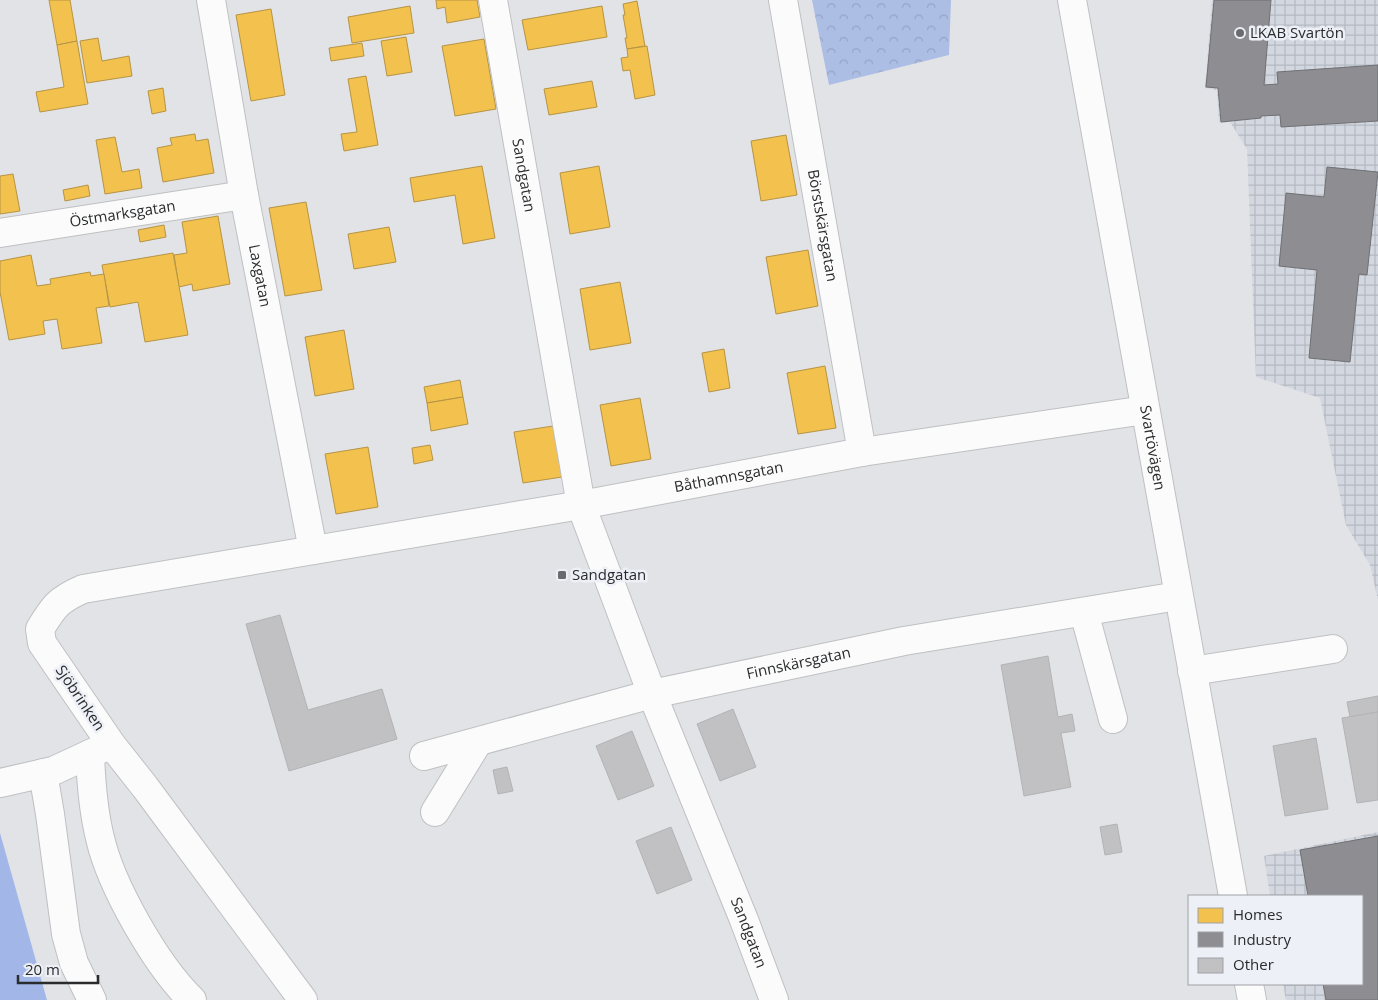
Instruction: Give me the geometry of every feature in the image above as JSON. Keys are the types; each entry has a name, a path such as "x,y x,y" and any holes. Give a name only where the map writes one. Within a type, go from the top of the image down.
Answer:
{"street":[{"name":"Laxgatan","path":"211,0 244,195 313,550"},
{"name":"Sandgatan","path":"493,0 581,505 652,694 744,920 774,1000"},
{"name":"Börstskärsgatan","path":"783,0 862,452"},
{"name":"Svartövägen","path":"1072,0 1233,895"},
{"name":"Östmarksgatan","path":"0,233 244,195"},
{"name":"Båthamnsgatan","path":"313,550 581,505 862,452 1145,410"},
{"name":"Sjöbrinken","path":"292,996 145,786 100,749 42,643 40,629 50,612 64,598 83,589 313,550"},
{"name":"Finnskärsgatan","path":"424,756 652,694 904,641 1178,596"},
{"path":"1084,612 1113,719"},
{"path":"1192,671 1333,650"},
{"path":"435,812 478,742"},
{"path":"0,783 53,771 100,749"},
{"path":"100,749 91,785 100,839 113,876 140,931 192,1000"},
{"path":"43,773 66,934 74,962 92,1000"},
{"path":"1249,985 1252,1000"}],"shaded area":[{"path":"1212,0 1378,0 1378,600 1370,565 1346,525 1320,398 1256,377 1247,149 1230,122 1219,123 1217,90 1205,88"},
{"path":"1378,832 1378,1000 1286,1000 1283,985 1363,985 1363,895 1270,895 1264,856"},
{"path":"0,833 47,1000 0,1000"}],"green space":[{"path":"812,0 951,0 949,55 829,85"}],"building: Homes":[{"path":"49,0 70,0 77,41 57,45"},
{"path":"436,0 477,0 480,17 447,23 445,7 437,9"},
{"path":"637,1 645,46 627,49 623,4"},
{"path":"410,6 414,33 352,43 348,17"},
{"path":"602,6 607,37 528,50 522,20"},
{"path":"271,9 285,95 251,101 236,15"},
{"path":"406,37 412,72 387,76 381,41"},
{"path":"98,38 102,61 129,56 132,76 87,83 80,41"},
{"path":"484,39 496,109 455,116 442,46"},
{"path":"77,41 88,104 40,112 36,92 64,87 57,45"},
{"path":"362,43 364,56 331,61 329,48"},
{"path":"647,46 655,95 635,99 630,70 623,71 621,58 628,57 627,49"},
{"path":"366,76 378,145 344,151 341,134 357,132 348,79"},
{"path":"592,81 597,107 549,115 544,89"},
{"path":"163,88 166,111 152,114 148,91"},
{"path":"195,134 196,141 208,139 214,173 163,182 157,148 172,145 170,138"},
{"path":"786,135 797,195 761,201 751,141"},
{"path":"115,137 122,172 139,169 142,188 105,194 96,140"},
{"path":"482,166 495,238 463,244 455,195 414,202 410,178"},
{"path":"599,166 610,227 570,234 560,173"},
{"path":"13,174 20,211 0,214 0,176"},
{"path":"88,185 90,196 65,201 63,190"},
{"path":"306,202 322,290 285,296 269,208"},
{"path":"218,216 230,284 193,291 192,284 179,287 174,255 187,253 182,222"},
{"path":"164,225 166,237 140,242 138,230"},
{"path":"389,227 396,262 354,269 348,234"},
{"path":"808,250 818,306 776,314 766,257"},
{"path":"173,253 188,335 145,342 138,302 110,307 102,265"},
{"path":"31,255 37,286 51,284 50,279 90,272 91,276 104,274 109,306 96,308 102,343 62,349 57,319 43,321 45,334 9,340 0,292 0,261"},
{"path":"620,282 631,343 590,350 580,289"},
{"path":"344,330 354,389 315,396 305,337"},
{"path":"724,349 730,388 709,392 702,353"},
{"path":"825,366 836,428 798,434 787,373"},
{"path":"460,380 463,397 427,403 424,387"},
{"path":"463,397 468,424 431,431 427,403"},
{"path":"640,398 651,459 611,466 600,405"},
{"path":"553,426 562,477 523,483 514,432"},
{"path":"430,445 433,460 414,464 412,448"},
{"path":"368,447 378,507 336,514 325,454"}],"building: Industry":[{"name":"LKAB Svartön","path":"1214,0 1271,0 1264,85 1278,84 1277,72 1378,65 1378,121 1281,127 1280,115 1221,122 1218,88 1206,87"},
{"path":"1327,167 1378,172 1367,275 1359,274 1350,362 1309,358 1317,270 1279,266 1286,193 1324,197"},
{"path":"1378,836 1378,1000 1326,1000 1323,985 1363,985 1363,895 1308,895 1300,850"}],"building: Other":[{"path":"280,615 308,710 382,689 397,739 289,771 246,624"},
{"path":"1048,656 1058,717 1072,714 1075,731 1061,733 1071,787 1024,796 1001,665"},
{"path":"1378,696 1378,712 1350,717 1347,702"},
{"path":"733,709 756,767 720,781 697,724"},
{"path":"1378,712 1378,800 1357,803 1342,718"},
{"path":"632,731 654,786 618,800 596,746"},
{"path":"1316,738 1328,809 1285,816 1273,746"},
{"path":"507,767 513,791 498,794 493,770"},
{"path":"1117,824 1122,852 1105,855 1100,827"},
{"path":"671,827 692,880 657,894 636,841"}],"place":[{"name":"LKAB Svartön","path":"1240,33"},
{"name":"Sandgatan","path":"562,575"}]}
